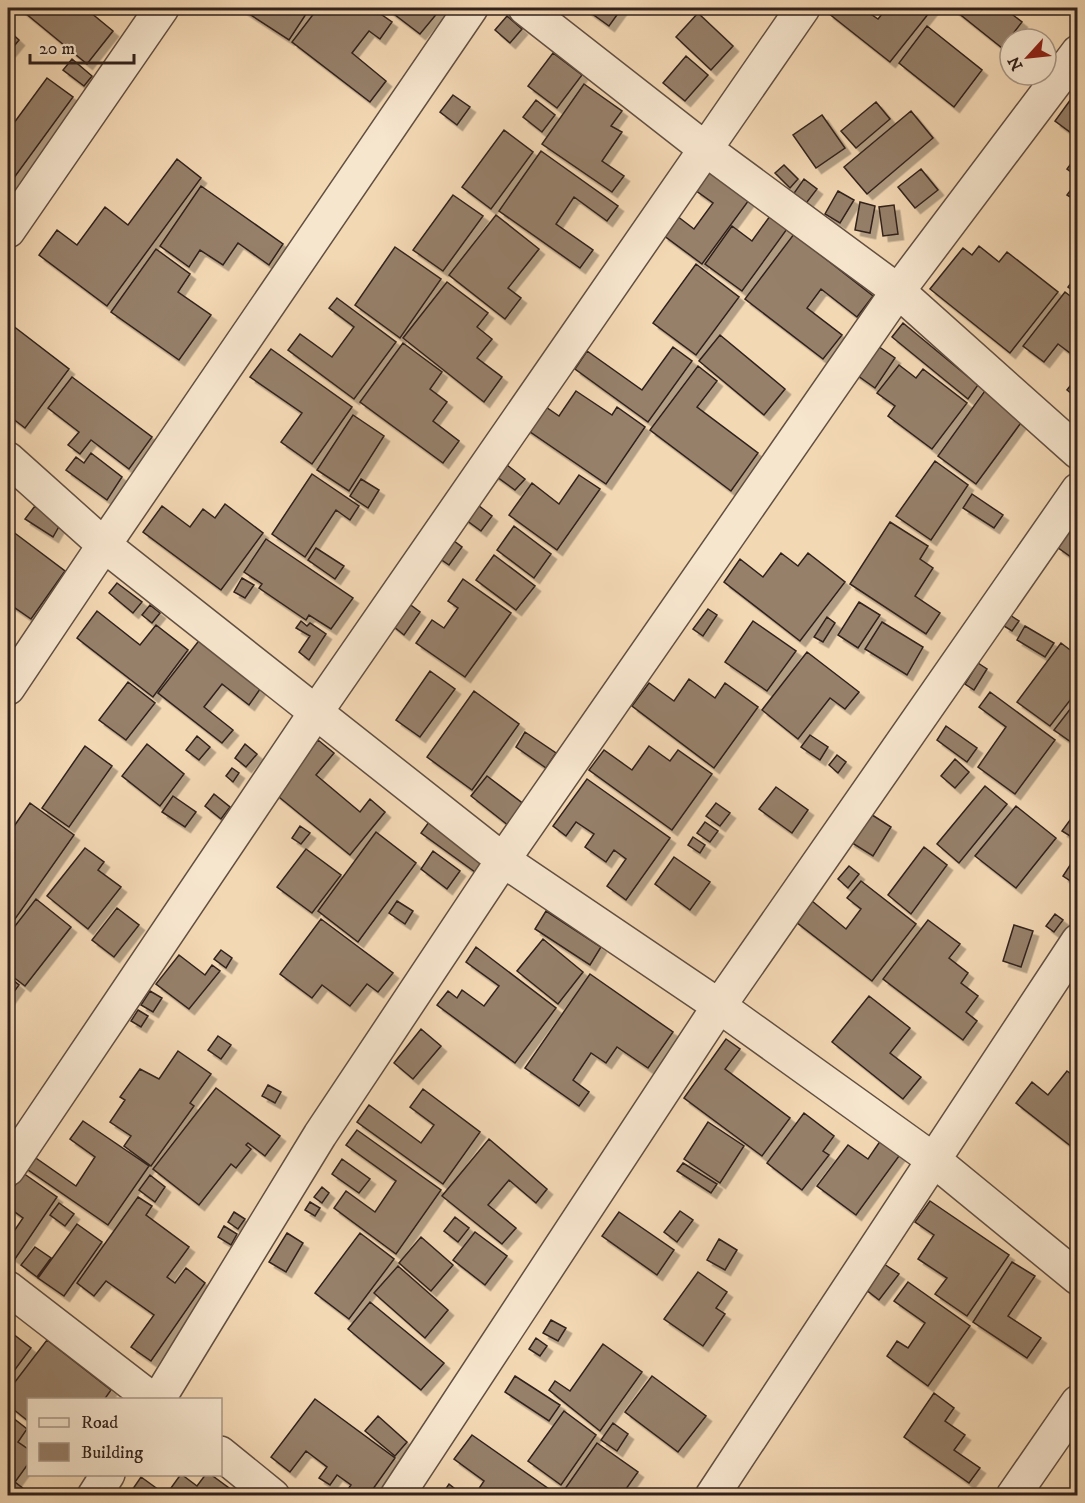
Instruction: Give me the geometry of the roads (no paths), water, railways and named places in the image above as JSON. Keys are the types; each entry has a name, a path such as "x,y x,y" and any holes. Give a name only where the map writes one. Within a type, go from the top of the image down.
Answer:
{"street":[{"path":"8,231 162,8"},
{"path":"8,688 471,8"},
{"path":"525,8 704,148 898,291 1077,452"},
{"path":"8,1169 316,712 802,8"},
{"path":"159,1398 320,1135 504,860 898,291 1077,52"},
{"path":"8,459 104,545 504,860 719,1006 935,1161 1077,1278"},
{"path":"397,1496 719,1006 1077,490"},
{"path":"712,1496 935,1161 1077,942"},
{"path":"8,1288 150,1398"},
{"path":"1013,1496 1077,1402"},
{"path":"222,1455 273,1496"},
{"path":"94,1496 107,1476"}]}
